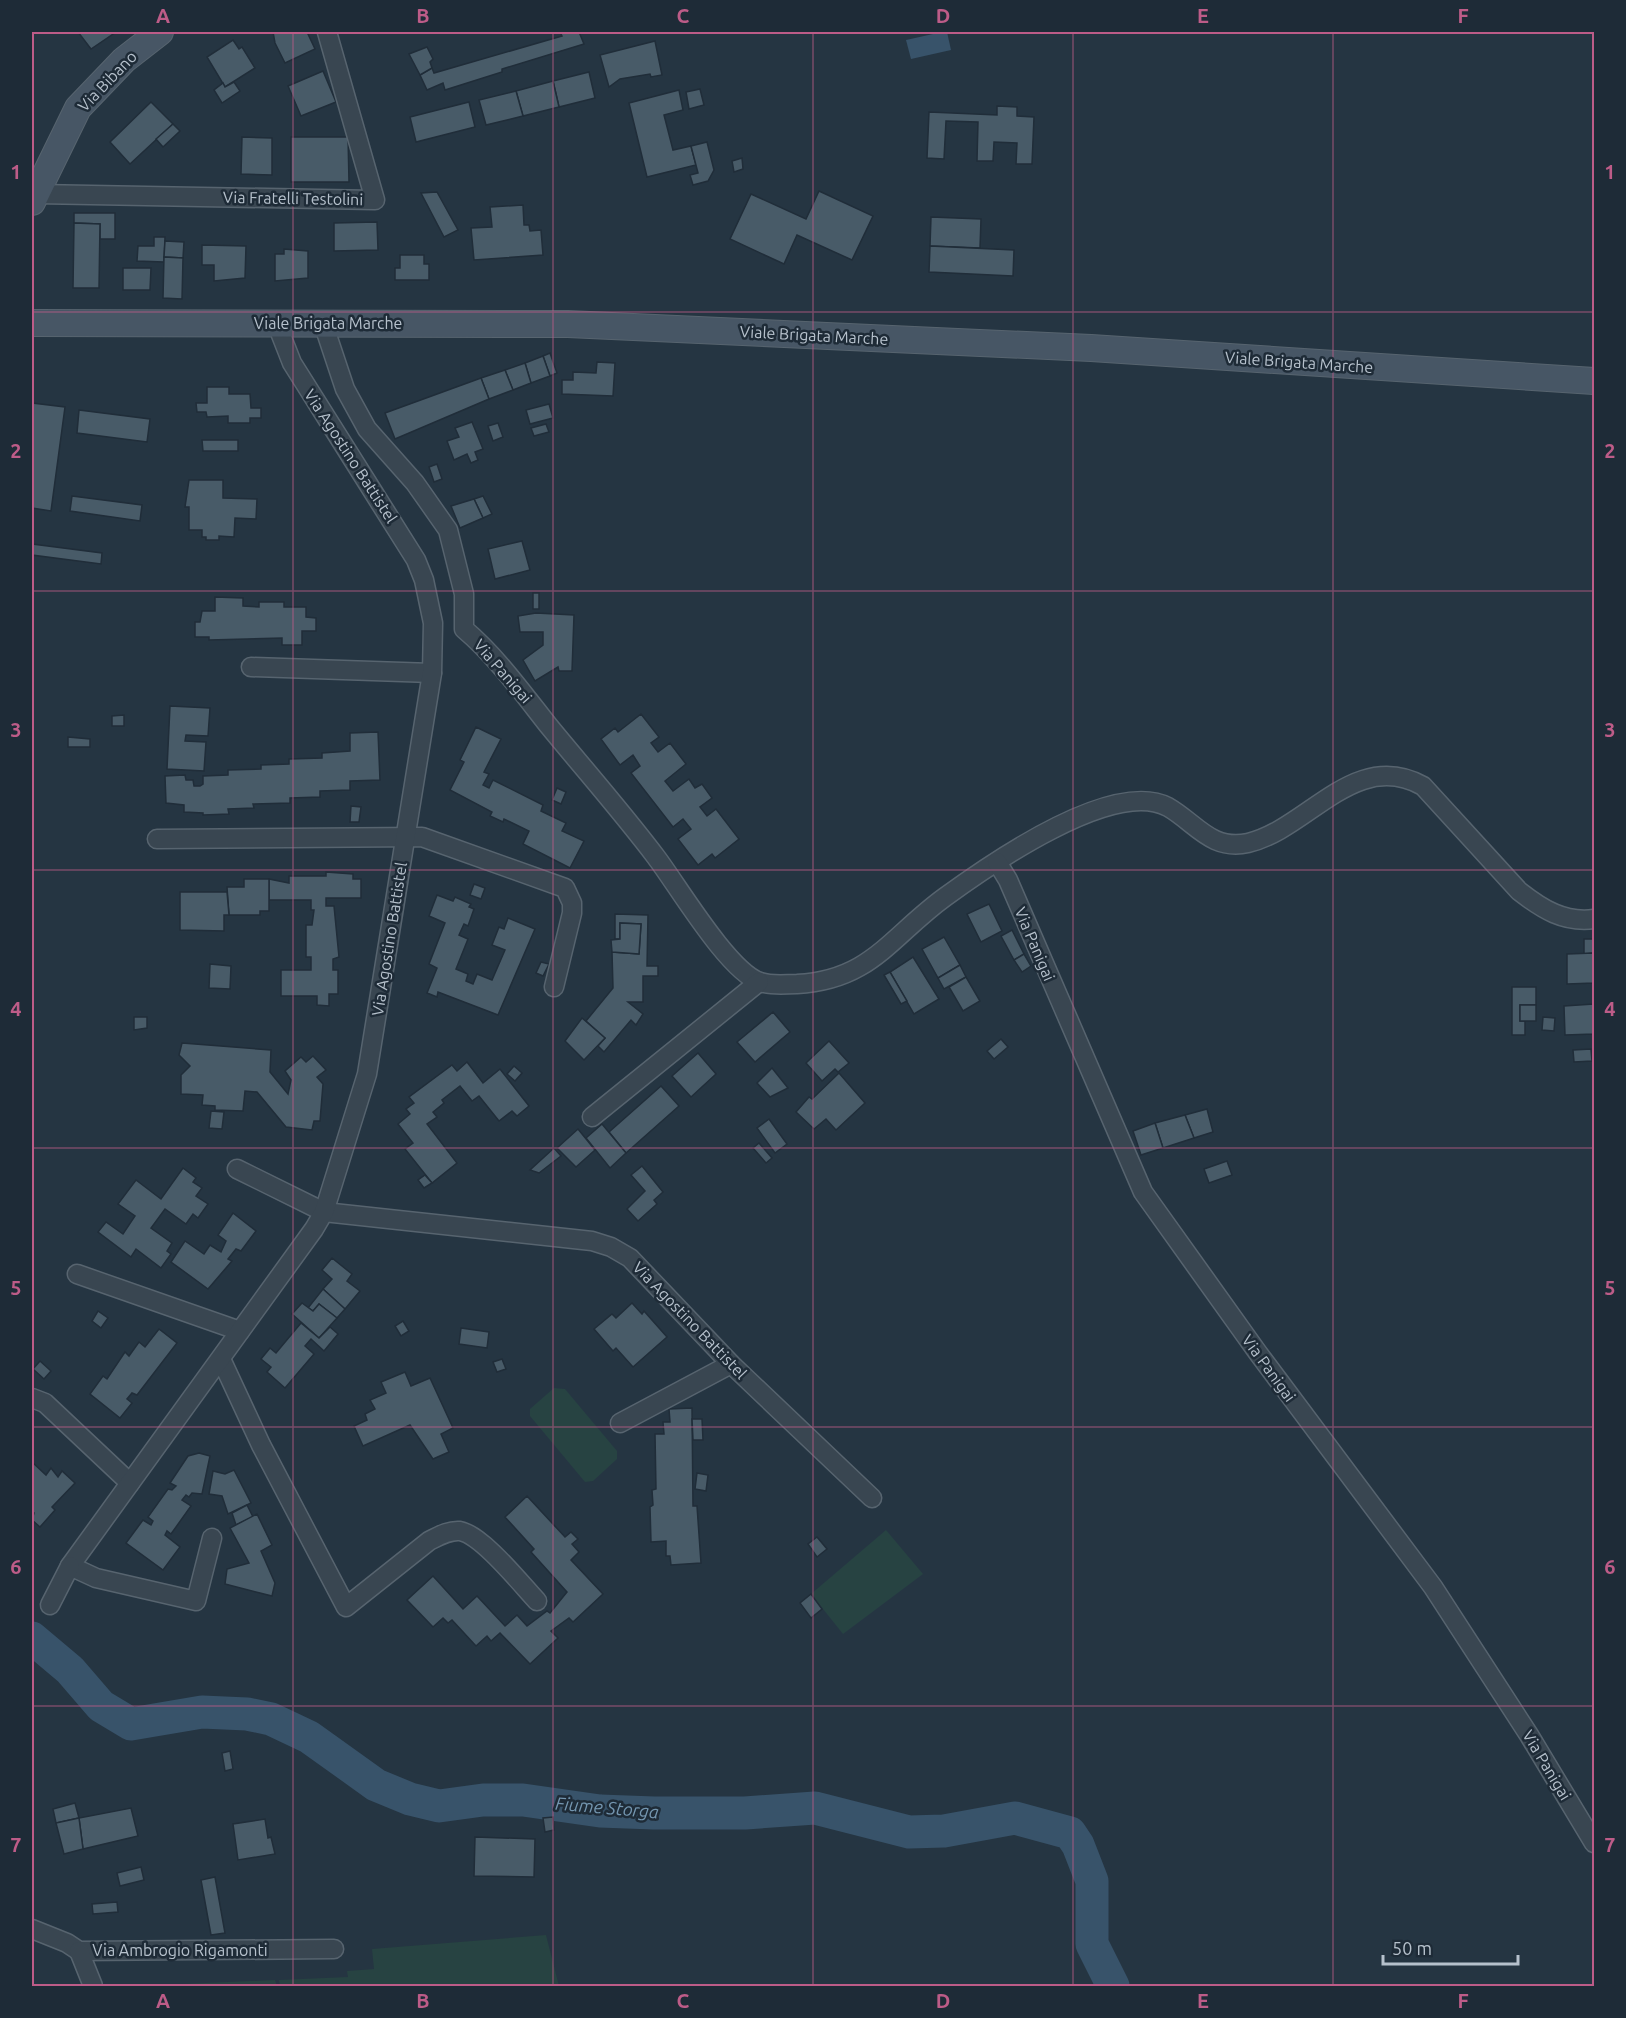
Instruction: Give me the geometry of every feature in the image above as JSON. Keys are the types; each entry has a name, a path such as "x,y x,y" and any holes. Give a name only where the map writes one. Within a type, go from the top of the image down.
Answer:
{"street":[{"name":"Via Bibano","path":"34,198 78,108 124,60 160,32"},
{"name":"Via Fratelli Testolini","path":"34,198 375,200 327,32"},
{"name":"Viale Brigata Marche","path":"36,322 480,323 695,329 1091,348 1594,381"},
{"name":"Via Agostino Battistel","path":"50,1605 70,1566 314,1229 324,1212 367,1074 432,673 433,623 424,580 408,543 292,363 283,342 280,323"},
{"name":"Via Panigai","path":"323,323 345,389 367,429 415,483 448,530 464,594 464,629 507,674 655,856 727,955 759,982"},
{"path":"433,623 452,622 464,629"},
{"path":"251,667 432,673"},
{"path":"592,1118 759,982 777,985 808,983 849,974 868,963 933,906 997,862 1059,826 1112,805 1133,801 1152,801 1169,808 1215,841 1228,845 1246,843 1265,837 1365,779 1394,776 1409,778 1423,786 1519,891 1552,914 1570,919 1594,919"},
{"name":"Via Agostino Battistel","path":"158,839 405,839 422,837 565,888 572,903 572,913 554,987"},
{"name":"Via Panigai","path":"997,862 1008,880 1143,1192 1278,1381 1433,1587 1529,1736 1594,1843"},
{"name":"Via Agostino Battistel","path":"237,1168 324,1212 592,1241 611,1247 630,1258 731,1364 872,1498"},
{"path":"77,1274 240,1331"},
{"path":"220,1359 261,1445 346,1607 429,1541 444,1533 459,1531 478,1541 537,1601"},
{"path":"620,1423 731,1364"},
{"path":"32,1398 45,1403 130,1483"},
{"path":"70,1566 96,1578 196,1601 213,1538"},
{"name":"Via Ambrogio Rigamonti","path":"32,1929 67,1943 79,1951 334,1949"},
{"path":"79,1951 93,1986"}],"green space":[{"path":"554,1388 565,1389 617,1451 617,1459 593,1481 585,1482 530,1416 530,1409"},
{"path":"886,1530 923,1574 843,1634 811,1594"},
{"path":"546,1935 559,1986 280,1986 279,1980 348,1977 347,1971 374,1969 372,1949"},
{"path":"275,1980 277,1986 159,1986 159,1985"}],"water":[{"path":"947,32 951,50 911,59 906,40"}],"building":[{"path":"78,32 116,32 91,49"},
{"path":"273,32 307,32 315,49 285,63 275,43"},
{"path":"560,32 579,32 584,44 502,69 502,72 445,90 443,83 427,90 420,75 432,68 434,73 562,36"},
{"path":"233,40 239,49 242,47 255,68 225,87 207,57"},
{"path":"655,41 662,75 651,77 650,74 620,79 609,87 600,55"},
{"path":"427,47 433,59 430,62 432,68 420,75 409,54"},
{"path":"323,71 336,102 301,116 288,86"},
{"path":"589,72 595,98 559,107 553,81"},
{"path":"553,81 559,107 523,116 516,91"},
{"path":"234,82 240,91 222,103 214,90 223,83 225,87"},
{"path":"700,89 704,105 689,109 686,92"},
{"path":"679,90 683,110 664,115 673,150 691,146 696,165 647,177 629,103"},
{"path":"516,91 523,116 486,125 479,100"},
{"path":"151,102 173,124 130,164 110,142"},
{"path":"469,102 475,127 416,142 410,117"},
{"path":"997,106 1017,107 1017,116 1034,117 1032,164 1016,164 1017,143 994,142 993,161 977,161 978,122 946,121 944,159 927,158 929,112 997,115"},
{"path":"173,124 180,131 163,147 156,139"},
{"path":"242,137 272,138 272,175 241,174"},
{"path":"291,137 348,137 349,182 291,182"},
{"path":"707,142 714,170 708,181 693,185 690,175 698,173 691,146"},
{"path":"742,158 743,169 734,172 732,161"},
{"path":"819,191 873,216 852,260 797,235 784,264 730,239 751,194 806,219"},
{"path":"437,192 458,230 444,237 421,193"},
{"path":"523,205 524,225 529,225 530,231 541,230 543,255 474,260 471,228 492,227 490,207"},
{"path":"74,213 115,213 115,239 100,239 100,224 74,223"},
{"path":"931,217 981,219 980,248 930,246"},
{"path":"377,222 378,250 334,251 334,223"},
{"path":"74,223 100,224 99,288 73,288"},
{"path":"154,237 165,237 164,262 137,261 138,246 154,246"},
{"path":"165,241 184,242 183,258 164,257"},
{"path":"202,245 246,246 245,278 214,281 214,265 202,265"},
{"path":"930,246 1014,250 1013,276 929,272"},
{"path":"284,249 308,251 308,278 275,281 275,254 284,254"},
{"path":"400,255 424,255 424,264 429,264 429,280 395,280 395,268 400,268"},
{"path":"164,257 183,258 182,299 163,298"},
{"path":"123,268 151,268 150,290 123,290"},
{"path":"550,353 557,373 550,376 543,356"},
{"path":"543,356 550,376 531,383 525,363"},
{"path":"597,362 615,363 613,396 562,394 562,380 573,380 573,372 596,373"},
{"path":"525,363 531,383 513,390 505,370"},
{"path":"505,370 513,390 489,399 481,378"},
{"path":"481,378 489,399 395,439 385,413"},
{"path":"207,387 229,387 229,394 250,394 251,408 261,408 261,418 250,418 250,423 228,423 228,416 207,417 206,412 197,412 196,403 207,403"},
{"path":"32,403 65,407 51,511 32,508"},
{"path":"549,404 553,418 530,424 526,410"},
{"path":"79,410 150,419 147,442 77,433"},
{"path":"472,422 483,449 475,452 478,460 471,463 467,454 454,460 447,441 459,437 455,428"},
{"path":"498,423 503,437 493,441 488,426"},
{"path":"546,424 549,432 534,436 531,428"},
{"path":"202,440 238,440 238,451 203,451"},
{"path":"437,464 442,479 434,482 429,467"},
{"path":"189,480 223,480 223,498 257,499 256,519 235,518 234,537 219,536 219,540 206,540 206,537 202,537 202,530 189,530 189,507 185,507"},
{"path":"72,496 142,505 140,521 70,511"},
{"path":"483,496 492,514 483,518 474,499"},
{"path":"474,499 483,518 460,528 451,506"},
{"path":"522,541 530,570 495,579 488,549"},
{"path":"32,544 102,553 101,564 32,555"},
{"path":"533,593 539,593 539,609 533,609"},
{"path":"215,597 243,598 243,606 259,607 259,602 284,602 284,607 306,607 306,617 316,618 316,631 302,631 302,645 282,645 282,638 209,640 209,637 195,637 195,622 200,622 202,611 215,611"},
{"path":"536,613 574,615 572,671 559,671 558,667 535,681 523,660 543,645 543,632 520,632 518,616"},
{"path":"170,706 210,708 208,736 186,735 185,741 206,742 204,771 167,769"},
{"path":"641,714 659,737 651,743 658,752 670,743 686,764 665,781 673,791 689,779 695,788 702,784 712,798 700,807 707,816 716,809 739,839 715,858 712,854 698,865 678,839 691,829 683,819 673,827 631,773 640,766 633,755 620,765 601,739 615,728 618,732"},
{"path":"124,715 124,726 112,726 112,716"},
{"path":"476,727 501,739 484,772 489,774 483,785 489,788 493,780 543,805 541,811 566,823 562,831 584,841 570,868 523,844 529,831 504,819 503,822 490,816 492,812 450,790 464,762 460,760"},
{"path":"378,732 380,780 350,781 350,790 320,791 320,797 290,798 290,803 253,804 254,808 228,809 229,814 203,815 203,813 184,812 184,805 166,803 165,776 185,775 186,780 193,780 194,786 200,786 203,784 203,776 228,775 228,770 261,769 261,765 289,764 289,759 322,758 322,753 350,751 350,733"},
{"path":"68,737 90,739 90,747 68,747"},
{"path":"557,788 566,792 561,804 552,800"},
{"path":"351,806 361,807 359,822 350,822"},
{"path":"326,872 353,874 353,879 361,879 361,898 326,898 326,906 334,906 339,957 333,959 333,970 338,970 338,994 329,994 329,1006 317,1005 317,996 281,996 281,970 311,970 311,957 306,957 306,925 312,925 314,910 311,910 311,900 269,900 269,879 289,883 289,876 326,876"},
{"path":"244,879 269,879 269,911 260,911 260,915 229,915 227,887 244,887"},
{"path":"474,884 485,888 481,899 470,895"},
{"path":"180,892 227,892 229,915 224,915 224,931 180,930"},
{"path":"437,895 453,901 455,897 471,904 469,907 474,909 468,926 464,924 459,935 468,939 456,969 468,974 466,981 473,984 477,974 492,980 505,950 492,945 499,927 504,929 508,918 535,929 498,1015 438,992 437,997 427,993 437,968 429,964 445,923 429,916"},
{"path":"989,904 1002,931 981,942 967,914"},
{"path":"615,914 648,915 647,966 658,966 658,976 643,976 643,1002 628,1002 643,1014 636,1025 631,1020 604,1052 598,1046 605,1038 586,1021 613,988 612,952 639,954 641,924 620,923 620,939 615,939"},
{"path":"620,923 641,924 639,954 612,952 611,940 620,939"},
{"path":"1012,930 1024,954 1014,960 1001,936"},
{"path":"944,937 960,965 938,978 922,949"},
{"path":"1584,939 1594,939 1594,953 1584,954"},
{"path":"1594,953 1594,983 1567,984 1567,954"},
{"path":"1024,954 1031,966 1022,972 1014,960"},
{"path":"913,957 939,999 914,1014 890,972"},
{"path":"541,962 549,964 543,976 536,973"},
{"path":"210,964 231,966 230,989 209,988"},
{"path":"960,965 966,977 944,989 938,978"},
{"path":"890,972 907,1001 901,1004 884,975"},
{"path":"966,977 980,1001 963,1011 949,987"},
{"path":"1512,987 1536,987 1536,1005 1520,1005 1520,1021 1525,1021 1525,1035 1512,1035"},
{"path":"1594,1004 1594,1034 1565,1035 1564,1006"},
{"path":"1520,1005 1536,1005 1536,1021 1520,1021"},
{"path":"773,1012 790,1032 755,1062 737,1042"},
{"path":"134,1017 147,1017 147,1028 134,1030"},
{"path":"1543,1017 1555,1018 1554,1031 1542,1030"},
{"path":"582,1018 605,1038 584,1060 565,1041"},
{"path":"1001,1039 1008,1047 994,1059 987,1051"},
{"path":"829,1041 849,1063 838,1072 835,1069 822,1081 806,1063"},
{"path":"182,1043 271,1050 270,1072 288,1094 291,1080 285,1071 301,1057 306,1062 313,1056 326,1070 317,1077 323,1084 320,1121 314,1121 312,1130 286,1127 257,1092 245,1091 243,1111 215,1110 215,1106 202,1105 203,1095 181,1094 181,1075 190,1066 179,1055"},
{"path":"1591,1049 1592,1061 1574,1062 1573,1050"},
{"path":"698,1053 716,1074 691,1097 672,1076"},
{"path":"467,1062 483,1083 500,1069 529,1106 517,1116 512,1111 499,1121 479,1096 472,1101 460,1086 442,1100 444,1103 433,1112 437,1117 427,1124 457,1163 432,1183 405,1149 413,1143 398,1124 410,1114 406,1109 414,1103 409,1097 452,1065 457,1071"},
{"path":"514,1066 522,1073 515,1081 507,1074"},
{"path":"772,1068 788,1088 770,1097 757,1083"},
{"path":"839,1073 865,1103 836,1130 826,1119 814,1129 796,1112 809,1097 812,1099"},
{"path":"661,1086 679,1106 626,1153 609,1132"},
{"path":"1207,1109 1213,1132 1194,1138 1185,1115"},
{"path":"211,1111 224,1112 222,1129 209,1128"},
{"path":"1185,1115 1194,1138 1163,1148 1155,1123"},
{"path":"769,1119 787,1144 775,1153 757,1128"},
{"path":"1155,1123 1163,1148 1141,1155 1133,1131"},
{"path":"602,1124 626,1153 610,1168 586,1138"},
{"path":"578,1129 595,1150 576,1167 557,1148"},
{"path":"759,1143 772,1158 766,1163 753,1148"},
{"path":"554,1148 561,1156 539,1173 530,1170"},
{"path":"1227,1161 1232,1175 1209,1183 1204,1169"},
{"path":"642,1166 663,1192 654,1200 657,1204 638,1221 627,1209 645,1191 631,1175"},
{"path":"183,1168 196,1178 193,1182 202,1188 196,1196 208,1204 198,1218 193,1214 186,1224 165,1209 151,1228 172,1243 167,1251 171,1254 161,1268 136,1249 131,1257 98,1232 106,1222 123,1234 135,1216 118,1204 136,1180 161,1199"},
{"path":"425,1175 432,1183 424,1188 418,1180"},
{"path":"233,1213 256,1231 241,1251 236,1249 228,1259 232,1261 208,1289 171,1262 185,1241 204,1254 210,1245 221,1252 226,1241 218,1235"},
{"path":"332,1258 352,1274 347,1281 360,1291 345,1309 323,1289 332,1279 322,1270"},
{"path":"323,1289 345,1309 337,1318 319,1304 313,1311 308,1308"},
{"path":"302,1303 313,1311 319,1304 337,1318 319,1338 292,1314"},
{"path":"632,1303 642,1314 644,1311 667,1337 633,1367 616,1348 613,1351 594,1329 612,1314 616,1318"},
{"path":"98,1311 108,1318 101,1328 92,1321"},
{"path":"403,1321 409,1331 401,1336 395,1326"},
{"path":"301,1323 319,1338 330,1327 338,1334 324,1351 311,1339 305,1346 314,1354 285,1388 267,1372 271,1367 261,1359 270,1348 276,1353"},
{"path":"461,1328 489,1332 487,1348 459,1344"},
{"path":"159,1329 177,1343 137,1395 132,1393 127,1399 132,1403 120,1418 90,1394 103,1376 107,1379 125,1352 129,1356 139,1342 145,1347"},
{"path":"502,1359 506,1369 497,1372 493,1362"},
{"path":"40,1361 51,1371 44,1379 33,1369"},
{"path":"405,1372 411,1386 430,1378 453,1428 441,1434 449,1452 433,1459 410,1425 363,1446 354,1426 367,1420 365,1414 375,1409 370,1400 386,1393 381,1382"},
{"path":"692,1408 693,1506 697,1506 701,1563 671,1565 670,1556 666,1556 666,1541 651,1542 650,1507 653,1505 652,1490 656,1489 655,1434 664,1434 663,1422 670,1422 669,1409"},
{"path":"692,1419 702,1419 703,1440 693,1440"},
{"path":"199,1453 210,1456 202,1494 192,1493 189,1497 186,1495 182,1500 191,1506 171,1534 167,1531 165,1535 180,1547 163,1570 126,1543 143,1520 151,1525 153,1521 148,1517 168,1489 172,1490 176,1486 170,1483 188,1456"},
{"path":"32,1462 46,1475 51,1468 58,1477 62,1471 75,1483 52,1507 55,1510 40,1527 32,1520 34,1513 32,1511"},
{"path":"234,1470 251,1503 228,1514 222,1496 209,1494 213,1471 225,1474"},
{"path":"697,1473 708,1475 706,1491 695,1489"},
{"path":"527,1496 565,1537 571,1532 578,1539 572,1544 579,1552 571,1560 603,1594 573,1622 569,1618 551,1631 558,1638 530,1664 500,1633 491,1641 487,1636 476,1646 452,1620 448,1623 443,1618 433,1627 407,1600 433,1576 463,1609 477,1596 505,1626 517,1615 527,1626 547,1611 550,1613 567,1592 531,1552 534,1549 505,1517"},
{"path":"247,1505 253,1517 236,1525 232,1513"},
{"path":"257,1514 272,1545 261,1551 275,1583 272,1596 225,1584 227,1569 249,1563 230,1528"},
{"path":"817,1537 827,1549 817,1557 808,1544"},
{"path":"811,1594 822,1609 811,1618 800,1603"},
{"path":"230,1751 233,1769 225,1771 222,1753"},
{"path":"75,1803 79,1818 56,1823 53,1809"},
{"path":"131,1808 138,1836 83,1849 79,1818"},
{"path":"553,1817 554,1830 545,1832 543,1818"},
{"path":"79,1818 83,1849 64,1854 56,1823"},
{"path":"265,1819 268,1838 271,1837 275,1854 238,1860 233,1824"},
{"path":"475,1837 535,1839 534,1877 474,1876"},
{"path":"141,1867 144,1880 120,1886 117,1873"},
{"path":"215,1877 225,1933 211,1935 201,1880"},
{"path":"117,1902 118,1912 93,1914 92,1904"}],"waterway":[{"name":"Fiume Storga","path":"32,1638 70,1670 101,1706 131,1724 202,1712 247,1714 271,1719 309,1737 376,1785 410,1799 439,1806 483,1800 523,1800 600,1811 654,1813 745,1813 815,1808 909,1832 944,1831 1015,1818 1070,1833 1078,1845 1092,1881 1092,1944 1113,1986"}]}
